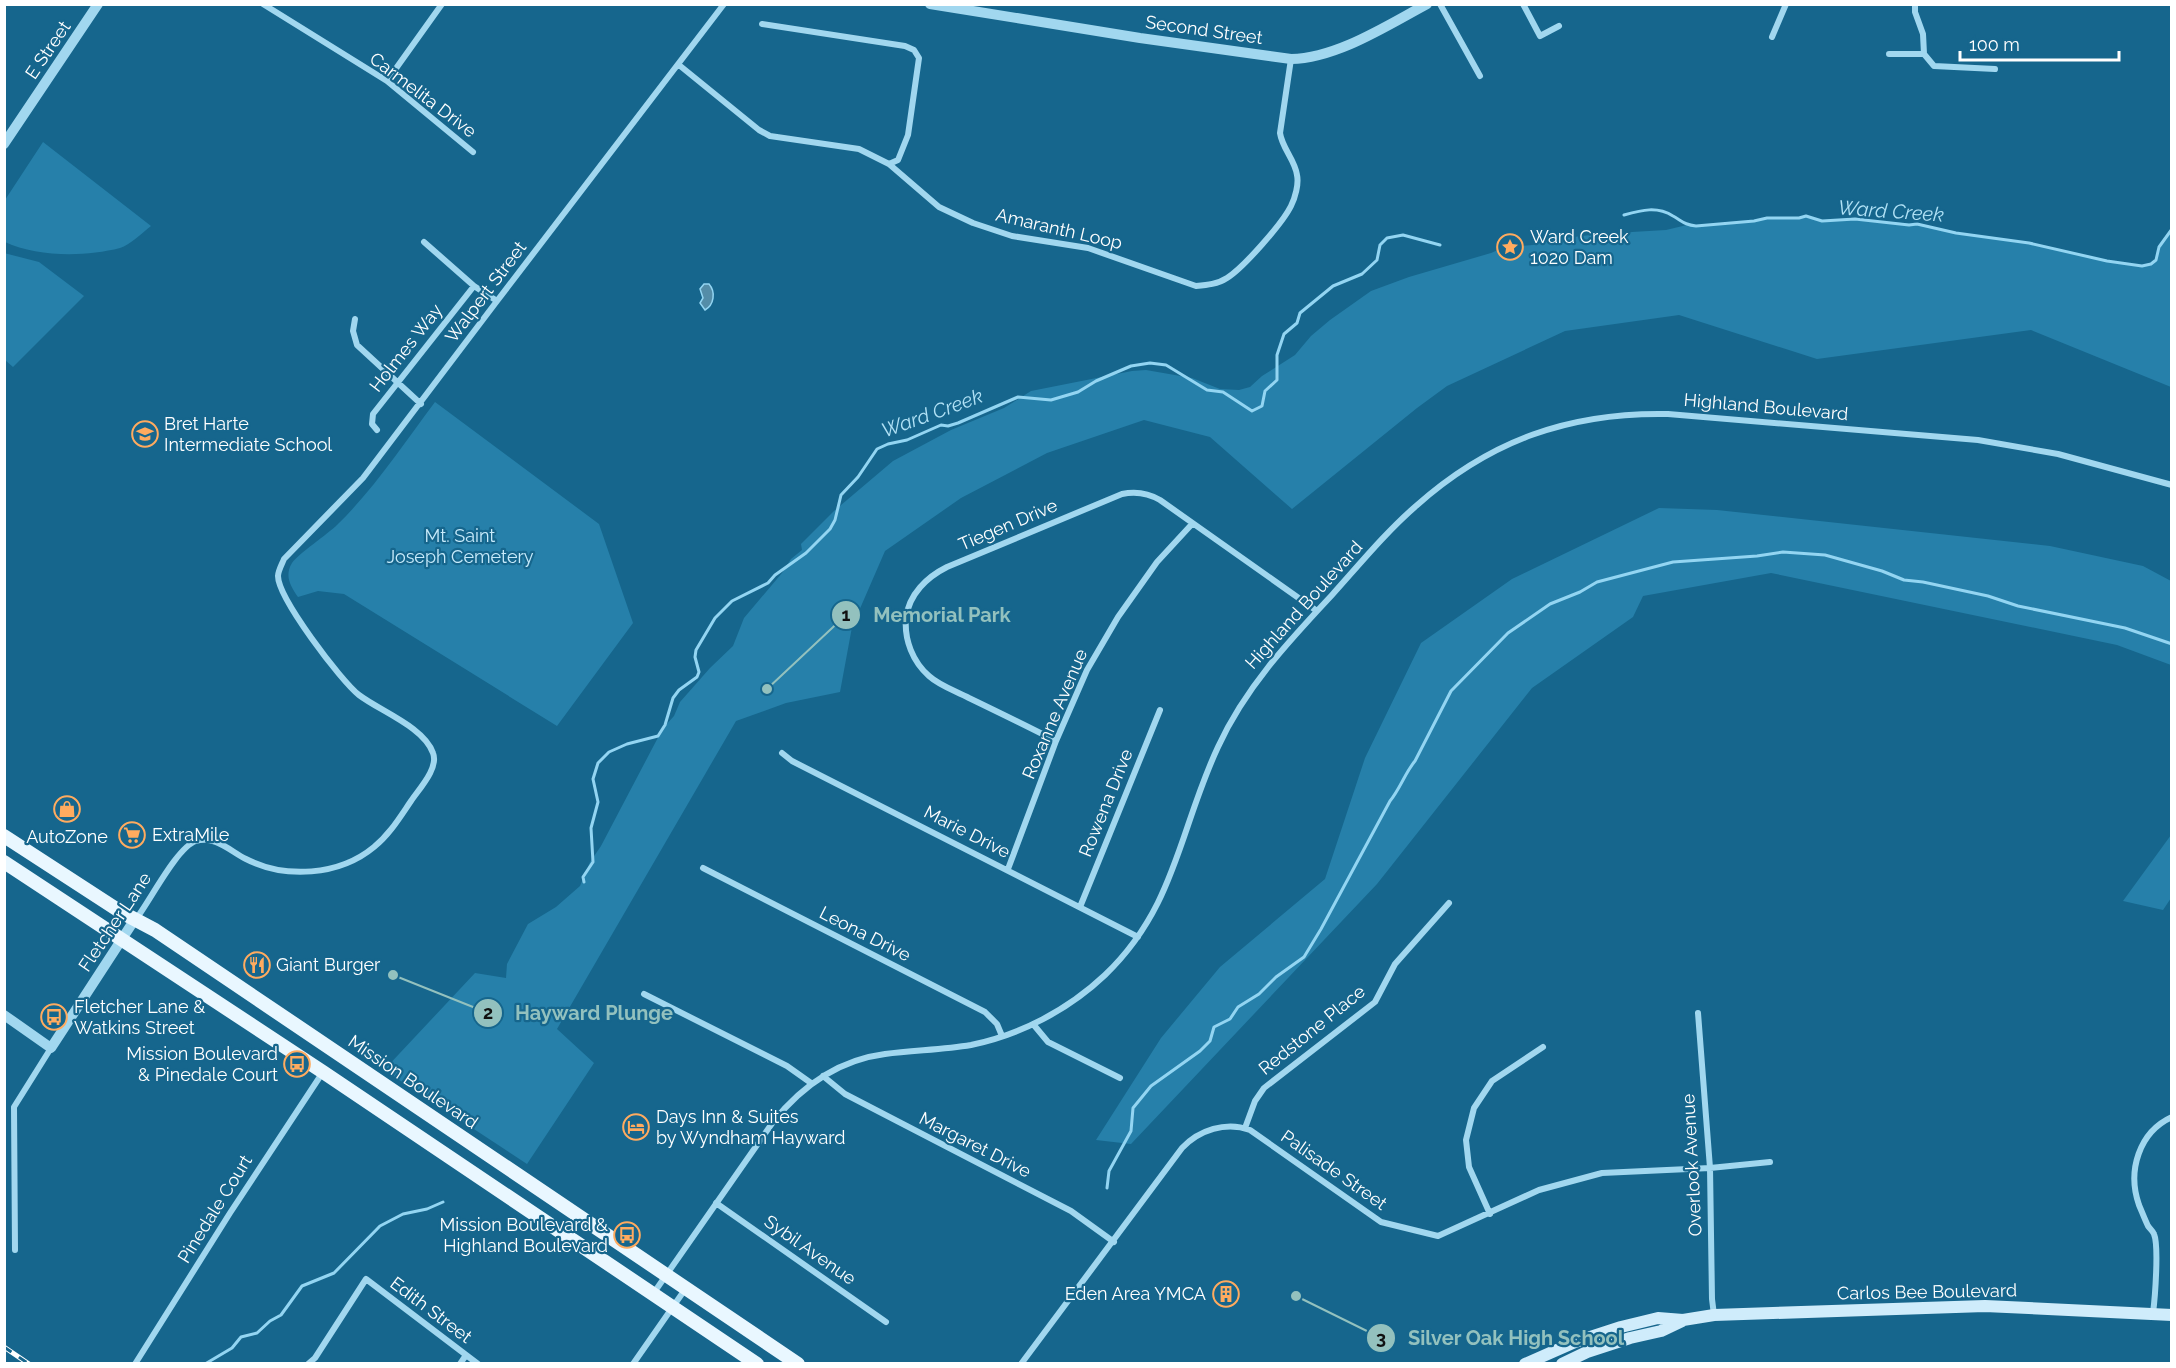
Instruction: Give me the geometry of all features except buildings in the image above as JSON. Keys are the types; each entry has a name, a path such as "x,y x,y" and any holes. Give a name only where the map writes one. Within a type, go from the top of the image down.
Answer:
{"main road":[{"name":"Mission Boulevard","path":"4,836 155,930 259,999 798,1364"},
{"path":"4,862 323,1072 757,1364"},
{"name":"Carlos Bee Boulevard","path":"1526,1364 1575,1342 1658,1318 1683,1320 1714,1315 1984,1306 2172,1315"},
{"name":"Carlos Bee Boulevard","path":"1562,1364 1587,1352 1661,1331 1683,1320"}],"street":[{"name":"E Street","path":"4,144 98,4"},
{"name":"Carmelita Drive","path":"263,4 387,81 473,152"},
{"path":"387,81 442,4"},
{"name":"Walpert Street","path":"283,595 278,576 284,559 350,494 421,404 724,4"},
{"name":"Second Street","path":"930,4 1140,38 1291,59 1309,59 1337,50 1427,4"},
{"path":"1440,4 1479,76"},
{"path":"1523,4 1540,36 1558,26"},
{"path":"1772,37 1786,4"},
{"path":"1915,4 1915,12 1923,34 1924,54 1934,66 1995,69"},
{"path":"762,24 905,46 914,50 919,58 908,135 898,160 889,164"},
{"path":"1888,54 1924,54"},
{"name":"Amaranth Loop","path":"679,64 726,104 770,136 859,149 889,164 939,207 973,223 1012,237 1088,248 1196,286 1212,285 1227,279 1256,251 1291,206 1298,175 1281,142 1280,133 1291,59"},
{"path":"424,242 474,286 497,301"},
{"name":"Holmes Way","path":"376,430 372,424 373,414 474,286"},
{"path":"355,319 353,331 357,345 421,404"},
{"name":"Highland Boulevard","path":"653,1295 780,1114 811,1083 849,1063 867,1057 969,1045 1033,1024 1088,990 1122,958 1155,911 1169,881 1199,793 1232,719 1270,662 1398,523 1446,480 1483,457 1522,438 1555,427 1600,417 1668,414 1978,440 2058,454 2172,485"},
{"name":"Tiegen Drive","path":"1056,741 939,683 924,671 911,652 906,634 907,614 914,595 926,581 947,567 1128,493 1142,493 1154,497 1317,611"},
{"name":"Roxanne Avenue","path":"1008,870 1056,741 1087,670 1118,617 1157,562 1192,524"},
{"name":"Fletcher Lane","path":"15,1250 14,1107 181,852 195,841 205,839 215,841 267,869 299,873 323,870 359,857 386,836 431,771 434,755 426,739 359,695 340,677 283,595"},
{"name":"Rowena Drive","path":"1080,907 1160,710"},
{"name":"Marie Drive","path":"782,753 792,761 1138,937"},
{"name":"Leona Drive","path":"703,868 985,1012 993,1019 1002,1036"},
{"name":"Redstone Place","path":"1245,1128 1264,1088 1375,1002 1395,963 1449,903"},
{"path":"644,994 788,1066 811,1083"},
{"name":"Overlook Avenue","path":"1698,1013 1710,1168 1714,1315"},
{"path":"4,1015 51,1048"},
{"path":"1033,1024 1048,1042 1120,1078"},
{"path":"1490,1214 1469,1167 1466,1140 1474,1108 1492,1081 1544,1047"},
{"name":"Pinedale Court","path":"135,1364 235,1205 323,1072"},
{"name":"Margaret Drive","path":"823,1076 845,1095 1071,1211 1114,1242"},
{"path":"2153,1313 2156,1264 2154,1234 2149,1228 2139,1203 2134,1186 2135,1173 2136,1163 2145,1139 2157,1125 2172,1117"},
{"path":"1021,1364 1188,1141 1211,1129 1245,1128"},
{"name":"Palisade Street","path":"1245,1128 1264,1138 1381,1222 1438,1236 1539,1190 1602,1173 1710,1168 1770,1162"},
{"name":"Sybil Avenue","path":"716,1203 886,1322"},
{"name":"Edith Street","path":"309,1364 366,1280 478,1364"},
{"path":"633,1364 687,1288"},
{"path":"460,1364 466,1355"}],"green space":[{"path":"43,142 151,226 132,242 120,248 92,253 46,253 5,242 5,200"},
{"path":"1806,216 1822,221 1855,219 1926,225 1956,233 2029,243 2114,263 2142,266 2156,260 2163,240 2171,229 2171,387 2031,330 1817,359 1679,315 1565,331 1447,386 1292,509 1210,437 1144,420 1047,453 961,498 885,551 852,627 840,692 786,703 736,721 557,1029 594,1063 527,1164 384,1070 475,973 506,978 507,964 528,924 556,907 580,886 590,862 601,846 663,728 674,716 680,702 733,646 744,618 791,559 802,550 801,544 834,511 893,461 951,430 1004,408 1031,391 1146,370 1192,378 1220,389 1239,390 1250,387 1262,376 1295,355 1311,336 1330,320 1371,291 1505,247 1533,245 1557,239 1599,234 1613,236 1632,232 1666,230 1687,225 1718,225 1727,222"},
{"path":"4,253 39,262 84,296 13,367 5,360"},
{"name":"Mt. Saint Joseph Cemetery","path":"435,402 599,524 633,623 557,726 344,594 318,591 298,597 291,585 289,572 292,563 333,528 364,496"},
{"path":"1659,508 1717,510 2050,546 2143,566 2171,581 2171,665 2117,645 1771,573 1643,596 1633,617 1532,688 1377,884 1131,1144 1096,1140 1161,1038 1220,967 1325,879 1365,758 1421,643 1512,579"},
{"path":"2171,835 2171,898 2163,910 2123,901"}],"shaded area":[{"path":"704,284 709,284 713,294 712,302 705,310 700,303 703,298 700,289"}],"waterway":[{"name":"Ward Creek","path":"1624,215 1643,210 1655,210 1696,226 1806,216 1822,221 1855,219 1917,224 1956,233 2029,243 2107,261 2142,266 2156,260 2159,247 2172,229"},
{"name":"Ward Creek","path":"584,882 583,877 593,862 591,828 598,802 593,779 598,763 609,752 627,744 658,736 665,725 673,698 679,690 697,677 699,672 695,657 696,650 715,618 732,601 768,583 775,575 806,553 830,529 835,520 841,495 858,477 877,449 907,440 941,425 948,426 958,423 1018,397 1051,400 1078,392 1096,381 1131,366 1150,363 1166,365 1207,390 1223,392 1252,411 1262,406 1265,391 1277,380 1277,355 1284,334 1297,323 1300,313 1333,286 1362,274 1377,260 1380,245 1387,238 1403,235 1440,245"},
{"path":"1107,1188 1109,1171 1131,1131 1133,1108 1151,1086 1200,1051 1210,1041 1214,1027 1230,1019 1238,1007 1259,994 1276,977 1304,957 1390,801 1415,761 1451,691 1508,633 1550,604 1580,592 1597,582 1673,562 1783,552 1825,555 1882,571 1904,580 1988,596 2018,606 2125,628 2172,644"},
{"name":"Ward Creek","path":"205,1364 232,1348 241,1337 257,1333 281,1315 302,1286 334,1273 380,1226 403,1214 427,1209 443,1202"}],"railway":[{"path":"4,1347 29,1364"}],"place":[{"name":"Ward Creek 1020 Dam","path":"1510,247"},
{"name":"Bret Harte Intermediate School","path":"145,434"},
{"name":"Memorial Park","path":"767,689"},
{"name":"AutoZone","path":"67,809"},
{"name":"ExtraMile","path":"132,835"},
{"name":"Giant Burger","path":"257,965"},
{"name":"Hayward Plunge","path":"393,975"},
{"name":"Fletcher Lane & Watkins Street","path":"54,1017"},
{"name":"Mission Boulevard & Pinedale Court","path":"297,1064"},
{"name":"Days Inn & Suites by Wyndham Hayward","path":"636,1127"},
{"name":"Mission Boulevard & Highland Boulevard","path":"627,1235"},
{"name":"Eden Area YMCA","path":"1226,1294"},
{"name":"Silver Oak High School","path":"1296,1296"}]}
